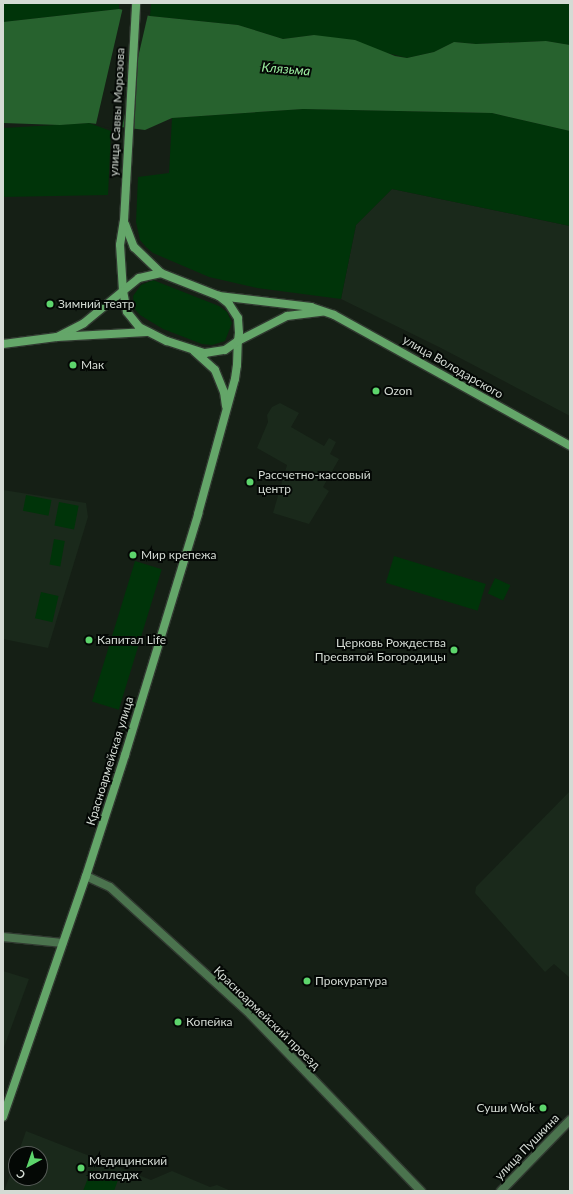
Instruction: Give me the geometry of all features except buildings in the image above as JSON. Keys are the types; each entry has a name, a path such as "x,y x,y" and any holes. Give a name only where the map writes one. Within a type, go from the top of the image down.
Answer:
{"main road":[{"name":"улица Саввы Морозова","path":"136,3 124,221 120,258 124,304 130,318 147,332"},
{"name":"улица Саввы Морозова","path":"124,221 134,247 161,273"},
{"path":"57,337 84,323 139,278 161,273 219,296"},
{"name":"улица Володарского","path":"219,296 311,307 334,316 400,350 429,370 570,446"},
{"name":"Красноармейская улица","path":"3,1117 86,876 198,514 235,379 238,318 229,304 219,296"},
{"path":"3,344 57,337 147,332 193,351 211,353 225,350 238,341 287,316 322,312"},
{"path":"193,351 215,370 224,392 226,408"}],"street":[{"name":"Красноармейский проезд","path":"86,876 110,887 251,1015 421,1191"},
{"path":"3,937 63,943"},
{"name":"улица Пушкина","path":"501,1191 570,1120"}],"shaded area":[{"path":"3,3 119,3 119,9 3,22"},
{"path":"151,3 570,3 570,45 546,41 476,44 454,42 434,52 407,58 314,35 283,39 238,25 150,16"},
{"path":"303,109 492,113 570,131 570,226 392,189 356,225 341,299 257,288 209,277 153,253 140,240 136,222 138,177 169,173 172,118"},
{"path":"89,123 111,131 108,195 3,197 3,128"},
{"path":"392,189 570,226 570,416 441,348 341,299 356,225"},
{"path":"153,280 219,306 227,312 232,323 225,341 212,345 202,344 163,329 140,315 134,308 133,296 141,285"},
{"path":"280,403 299,413 291,427 324,446 329,438 336,442 330,454 339,459 323,487 329,491 309,524 273,513 287,465 257,448 268,422 267,415 272,407"},
{"path":"3,490 86,503 88,517 48,648 3,639"},
{"path":"26,495 52,500 48,516 23,511"},
{"path":"59,502 79,506 74,529 54,526"},
{"path":"54,539 65,541 60,567 49,565"},
{"path":"394,556 486,584 478,611 386,583"},
{"path":"135,561 162,569 119,710 92,702"},
{"path":"495,578 510,585 503,601 488,593"},
{"path":"41,592 59,596 52,622 35,618"},
{"path":"570,791 570,978 554,964 545,972 475,893 476,887"},
{"path":"3,971 29,979 3,1050"},
{"name":"Медицинский колледж","path":"26,1131 151,1180 172,1171 210,1187 217,1185 231,1191 4,1191 8,1180 8,1186 48,1186 48,1146 21,1146"},
{"path":"91,1170 118,1180 114,1191 83,1191"}],"water":[{"name":"Клязьма","path":"119,9 150,16 238,25 283,39 314,35 355,40 395,56 407,58 434,52 454,42 476,44 546,41 570,45 570,131 492,113 303,109 172,118 145,130 89,123 60,125 3,123 3,22"}],"pier":[{"path":"123,7 148,13 121,131 96,125"}],"place":[{"name":"Зимний театр","path":"50,304"},
{"name":"Мак","path":"73,365"},
{"name":"Ozon","path":"376,391"},
{"name":"Рассчетно-кассовый центр","path":"250,482"},
{"name":"Мир крепежа","path":"133,555"},
{"name":"Капитал Life","path":"89,640"},
{"name":"Церковь Рождества Пресвятой Богородицы","path":"454,650"},
{"name":"Прокуратура","path":"307,981"},
{"name":"Копейка","path":"178,1022"},
{"name":"Суши Wok","path":"543,1108"},
{"name":"Медицинский колледж","path":"81,1168"}]}
